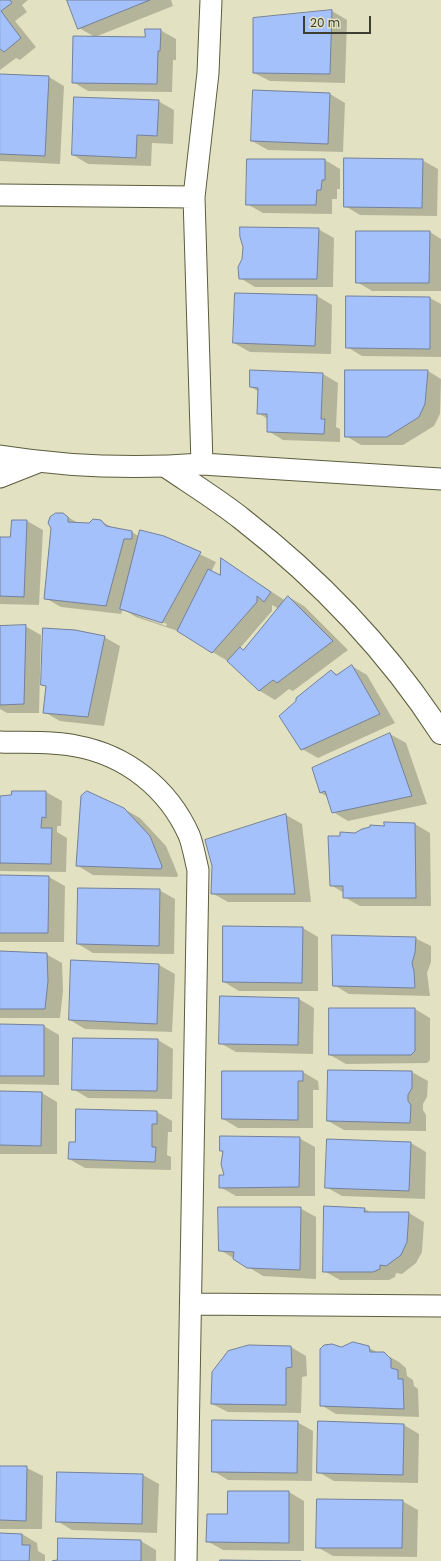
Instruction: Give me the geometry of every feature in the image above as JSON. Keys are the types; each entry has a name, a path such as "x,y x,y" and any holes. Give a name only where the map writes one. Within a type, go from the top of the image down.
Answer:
{"street":[{"path":"202,464 194,197 208,73 211,0"},
{"path":"0,195 194,197"},
{"path":"0,456 39,462 167,467 202,464 441,479"},
{"path":"0,477 39,462"},
{"path":"167,467 241,518 310,576 372,641 427,712 441,733"},
{"path":"0,742 75,746 101,752 129,765 154,784 175,808 189,836 198,870 199,905 186,1561"},
{"path":"191,1304 441,1306"}],"building":[{"path":"0,0 10,0 12,3 1,11 21,38 4,52 0,49"},
{"path":"67,0 150,0 78,29"},
{"path":"332,10 330,74 253,73 253,18"},
{"path":"145,29 161,29 160,51 158,51 157,84 72,83 73,36 145,37"},
{"path":"0,74 49,76 45,156 0,154"},
{"path":"253,90 330,93 328,144 251,141"},
{"path":"74,97 159,100 157,136 137,135 136,158 72,155"},
{"path":"344,158 423,159 422,208 344,207"},
{"path":"247,159 325,159 325,180 322,180 321,190 317,190 316,205 246,205"},
{"path":"240,227 319,228 317,279 239,279 238,267 242,259 243,247 240,237"},
{"path":"356,231 430,231 429,283 356,283"},
{"path":"235,293 317,295 315,346 233,343"},
{"path":"346,296 430,297 430,349 346,348"},
{"path":"250,370 323,373 321,419 325,419 324,434 267,432 267,414 257,414 258,388 250,387"},
{"path":"345,370 428,370 425,404 419,417 387,437 345,437"},
{"path":"56,513 63,513 68,517 68,522 89,523 93,519 101,520 106,526 132,531 132,539 124,539 106,606 44,599 51,528 48,523 50,517"},
{"path":"12,520 27,520 24,597 0,596 0,537 10,537"},
{"path":"140,530 164,536 201,552 162,623 120,609"},
{"path":"221,558 271,592 264,602 257,596 257,602 212,653 177,631 208,569 220,575"},
{"path":"288,596 333,641 277,683 273,680 259,691 227,661 240,647 243,650"},
{"path":"26,625 24,704 0,705 0,626"},
{"path":"43,628 75,630 105,636 88,717 43,713 46,686 41,685"},
{"path":"352,665 380,714 301,750 279,716 296,701 296,698 331,670 336,675"},
{"path":"390,733 412,796 332,813 325,791 320,793 312,768"},
{"path":"12,791 46,791 46,818 42,817 41,828 52,828 51,864 0,863 0,796 11,795"},
{"path":"87,791 124,808 150,836 162,866 161,869 76,866 81,796"},
{"path":"286,814 295,894 211,894 212,866 205,840"},
{"path":"384,822 415,823 416,898 343,898 343,886 330,886 328,836 340,836 340,832 355,833 370,827 370,825 384,826"},
{"path":"0,875 49,876 48,933 0,933"},
{"path":"78,888 160,889 159,946 77,944"},
{"path":"223,926 303,927 302,983 223,982"},
{"path":"332,935 416,937 415,953 412,963 415,988 333,986"},
{"path":"0,951 47,953 48,981 45,1009 0,1009"},
{"path":"71,960 159,964 157,1024 69,1020"},
{"path":"220,996 299,998 298,1045 219,1044"},
{"path":"329,1008 415,1008 415,1051 411,1055 329,1055"},
{"path":"0,1024 44,1025 44,1076 0,1076"},
{"path":"73,1038 158,1039 157,1091 72,1090"},
{"path":"328,1070 412,1071 412,1088 408,1095 408,1101 411,1105 410,1123 327,1121"},
{"path":"222,1071 303,1071 303,1081 298,1081 298,1120 222,1119"},
{"path":"0,1091 42,1092 41,1146 0,1145"},
{"path":"76,1109 157,1111 157,1124 152,1124 152,1147 156,1147 155,1162 68,1159 69,1142 75,1142"},
{"path":"220,1136 300,1137 299,1187 219,1188 219,1175 224,1175 221,1164 223,1151 220,1151"},
{"path":"327,1139 411,1142 409,1191 325,1188"},
{"path":"324,1206 365,1208 364,1212 409,1212 407,1242 401,1255 386,1266 380,1265 380,1269 373,1272 323,1272"},
{"path":"218,1207 301,1207 300,1270 247,1268 233,1259 234,1252 219,1251"},
{"path":"353,1342 369,1346 370,1352 384,1352 391,1359 391,1368 398,1370 398,1379 403,1379 404,1409 320,1406 320,1349 324,1345 332,1344 341,1347"},
{"path":"249,1345 291,1346 292,1367 286,1368 286,1405 211,1404 212,1372 228,1351"},
{"path":"212,1420 298,1421 297,1473 212,1472"},
{"path":"318,1421 404,1424 403,1475 317,1473"},
{"path":"0,1466 27,1466 26,1521 0,1520"},
{"path":"57,1472 143,1474 142,1524 56,1522"},
{"path":"228,1491 289,1491 289,1543 206,1542 207,1514 227,1514"},
{"path":"317,1499 403,1500 402,1548 316,1548"},
{"path":"0,1533 22,1534 22,1545 30,1545 29,1561 0,1561"},
{"path":"58,1538 141,1540 141,1561 52,1561 57,1560"},
{"path":"220,1560 301,1561 220,1561"}]}
